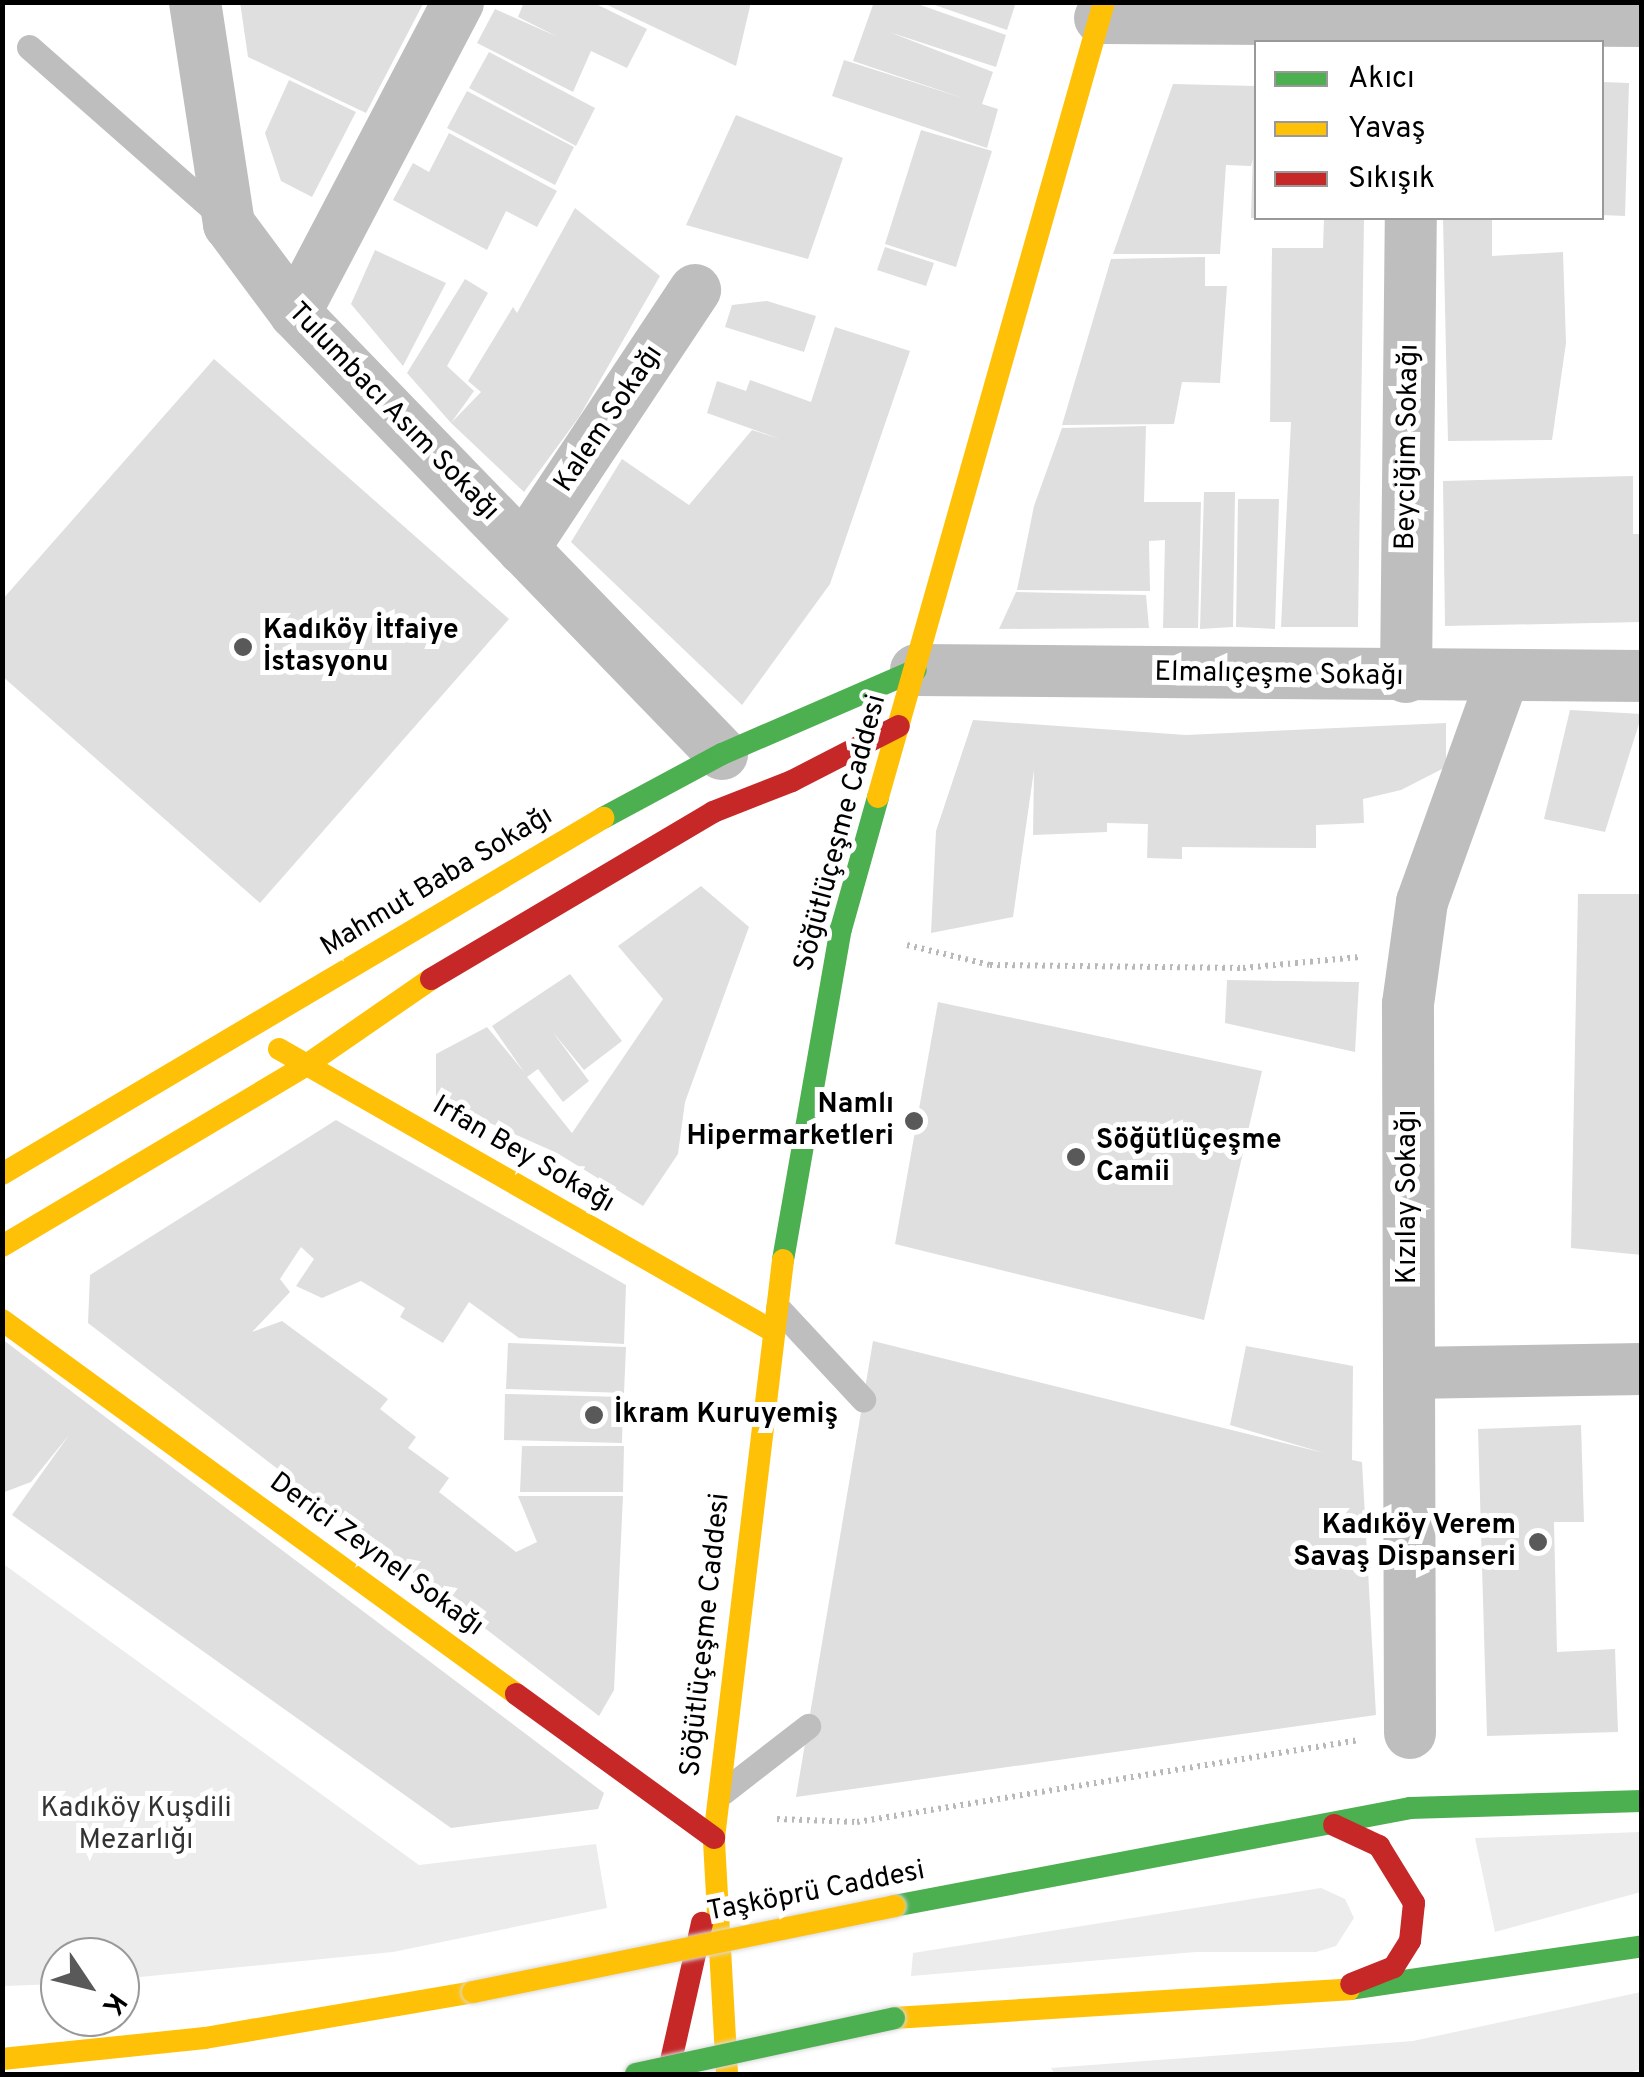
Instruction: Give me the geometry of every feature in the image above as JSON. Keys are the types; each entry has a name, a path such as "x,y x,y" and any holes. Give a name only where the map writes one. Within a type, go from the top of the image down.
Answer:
{"main road":[{"name":"Söğütlüçeşme Caddesi","path":"715,1877 718,1795 773,1318 840,928 1102,10"},
{"name":"Mahmut Baba Sokağı","path":"2,1174 722,754 916,670"},
{"path":"2,1246 305,1066 486,941 713,812 792,781 899,726"},
{"name":"Irfan Bey Sokağı","path":"248,1029 305,1066 773,1318"},
{"name":"Derici Zeynel Sokağı","path":"2,1320 714,1838"},
{"name":"Taşköprü Caddesi","path":"2,2059 205,2038 473,1992 894,1906 1410,1808 1488,1802 1642,1801"},
{"path":"1334,1825 1359,1832 1395,1865 1410,1888 1414,1921 1394,1968 1334,1991"},
{"path":"668,2074 715,1877"},
{"path":"715,1877 727,2074"},
{"path":"636,2074 894,2018 1334,1991 1642,1946"}],"street":[{"name":"Tulumbacı Asım Sokağı","path":"195,2 230,224 295,313 722,754"},
{"path":"295,313 458,2"},
{"path":"1102,10 1412,33 1642,21"},
{"name":"Beyciğim Sokağı","path":"1406,678 1410,220"},
{"name":"Kalem Sokağı","path":"523,549 695,290"},
{"name":"Elmalıçeşme Sokağı","path":"916,670 1406,678 1642,676"},
{"name":"Kızılay Sokağı","path":"1391,1735 1409,1373 1408,1004 1422,902 1503,677"},
{"path":"1409,1373 1642,1370"}],"lane":[{"path":"29,47 230,224"},
{"path":"773,1318 863,1399"},
{"path":"718,1795 808,1726"}],"path":[{"path":"907,945 990,965 1243,968 1415,952"},
{"path":"777,1820 858,1822 1391,1735"}],"green space":[{"name":"Kadıköy Kuşdili Mezarlığı","path":"2,1563 419,1865 596,1844 607,1908 393,1952 140,1977 140,1937 40,1937 40,1985 3,1986"},
{"path":"1641,1832 1641,1892 1495,1932 1475,1838"},
{"path":"1321,1888 1345,1899 1354,1918 1336,1946 1316,1952 1196,1952 911,1976 913,1953"},
{"path":"1641,1992 1641,2069 1626,2074 1055,2074 1051,2068 1413,2041"}],"building":[{"path":"240,2 424,2 366,113 248,57"},
{"path":"524,2 592,2 647,29 627,68 591,51 573,92 477,43 495,9 558,37 518,17"},
{"path":"601,2 751,2 736,66"},
{"path":"874,2 912,2 1006,35 996,67 889,32 993,72 982,104 998,109 987,148 832,96 844,60 966,99 853,61"},
{"path":"926,2 1016,2 1007,30"},
{"path":"489,52 595,108 576,146 469,88"},
{"path":"289,80 356,112 312,197 281,181 265,133"},
{"path":"1604,82 1629,83 1625,216 1604,215"},
{"path":"1173,84 1254,86 1254,156 1251,166 1226,165 1220,254 1113,254"},
{"path":"467,91 574,147 555,185 447,128"},
{"path":"736,115 843,158 808,259 686,225"},
{"path":"921,130 992,151 956,267 885,244"},
{"path":"449,133 557,191 537,227 506,211 487,250 393,200 413,163 429,172"},
{"path":"1253,151 1254,151 1254,218"},
{"path":"575,208 660,276 579,417 524,492 451,423 481,392 468,381 513,307 517,313"},
{"path":"1324,220 1364,220 1358,627 1281,627 1291,422 1270,422 1272,248 1323,248"},
{"path":"1443,220 1492,220 1492,256 1563,252 1566,343 1552,440 1448,441"},
{"path":"885,247 934,263 926,286 877,270"},
{"path":"375,250 446,283 403,366 351,304"},
{"path":"1205,257 1205,286 1227,286 1220,383 1182,382 1174,424 1062,425 1111,259"},
{"path":"465,279 488,293 447,366 474,391 451,423 407,373"},
{"path":"767,301 816,316 804,352 725,327 732,305"},
{"path":"835,327 910,351 830,584 742,705 571,542 622,459 689,505 752,430 780,439 707,413 717,381 746,391 750,380 811,402"},
{"name":"Kadıköy İtfaiye İstasyonu","path":"214,359 509,619 260,903 2,676 2,600"},
{"path":"1146,426 1144,502 1201,502 1198,628 1163,628 1165,540 1149,541 1150,591 1017,590 1034,506 1062,428"},
{"path":"1633,476 1633,534 1642,534 1642,622 1445,626 1443,481"},
{"path":"1204,492 1235,492 1233,627 1200,629"},
{"path":"1238,499 1279,499 1275,629 1236,627"},
{"path":"1016,592 1146,595 1149,628 999,629"},
{"path":"1570,710 1642,714 1605,832 1544,819"},
{"path":"973,720 1186,735 1446,723 1446,767 1401,790 1363,799 1364,823 1316,825 1316,848 1182,847 1182,859 1147,858 1148,824 1107,823 1107,832 1033,835 1034,770 1013,917 931,933 936,831"},
{"path":"701,886 749,927 685,1102 678,1154 643,1206 557,1153 436,1099 436,1054 487,1027 524,1072 492,1026 570,974 622,1041 584,1070 552,1031 589,1081 563,1102 538,1069 527,1077 572,1133 663,999 618,946"},
{"path":"1578,894 1642,894 1642,1255 1571,1248"},
{"path":"1227,980 1359,982 1355,1052 1225,1023"},
{"name":"Söğütlüçeşme Camii","path":"938,1002 1262,1071 1204,1320 895,1244"},
{"path":"336,1120 626,1285 624,1344 519,1338 469,1302 443,1343 400,1317 405,1308 361,1281 322,1298 296,1286 314,1259 301,1247 280,1279 290,1292 252,1332 282,1321 388,1399 380,1409 416,1437 408,1448 449,1478 439,1492 516,1552 537,1542 518,1496 623,1496 614,1690 599,1716 88,1323 90,1275"},
{"path":"2,1339 604,1793 598,1809 451,1828 12,1515 69,1435 31,1482 2,1493"},
{"path":"873,1341 1324,1453 1230,1425 1246,1346 1353,1366 1352,1460 1362,1462 1376,1715 796,1797"},
{"path":"508,1343 626,1347 624,1393 506,1389"},
{"path":"505,1394 623,1397 622,1443 504,1440"},
{"path":"1581,1425 1584,1522 1554,1522 1557,1652 1615,1649 1618,1732 1487,1736 1478,1429"},
{"path":"522,1446 624,1446 623,1492 520,1492"}],"traffic: fast":[{"path":"603,818 722,754 916,670"},
{"path":"783,1260 841,929 878,797"},
{"path":"894,1906 1410,1808 1642,1801"},
{"path":"1349,1989 1642,1946"},
{"path":"636,2074 894,2018"}],"traffic: slow":[{"path":"878,797 1104,2"},
{"path":"2,1174 603,818"},
{"path":"2,1246 305,1066 431,979"},
{"path":"279,1049 771,1330"},
{"path":"727,2074 714,1838 783,1260"},
{"path":"2,1320 516,1694"},
{"path":"473,1992 894,1906"},
{"path":"894,2018 1349,1989"},
{"path":"2,2059 205,2038 473,1992"}],"traffic: jam":[{"path":"431,979 713,812 792,781 899,726"},
{"path":"516,1694 714,1838"},
{"path":"1334,1825 1379,1846 1414,1903 1410,1941 1394,1967 1351,1984"},
{"path":"668,2074 702,1923"}],"place":[{"name":"Kadıköy İtfaiye İstasyonu","path":"243,647"},
{"name":"Namlı Hipermarketleri","path":"914,1121"},
{"name":"Söğütlüçeşme Camii","path":"1076,1157"},
{"name":"İkram Kuruyemiş","path":"594,1415"},
{"name":"Kadıköy Verem Savaş Dispanseri","path":"1538,1542"}]}
